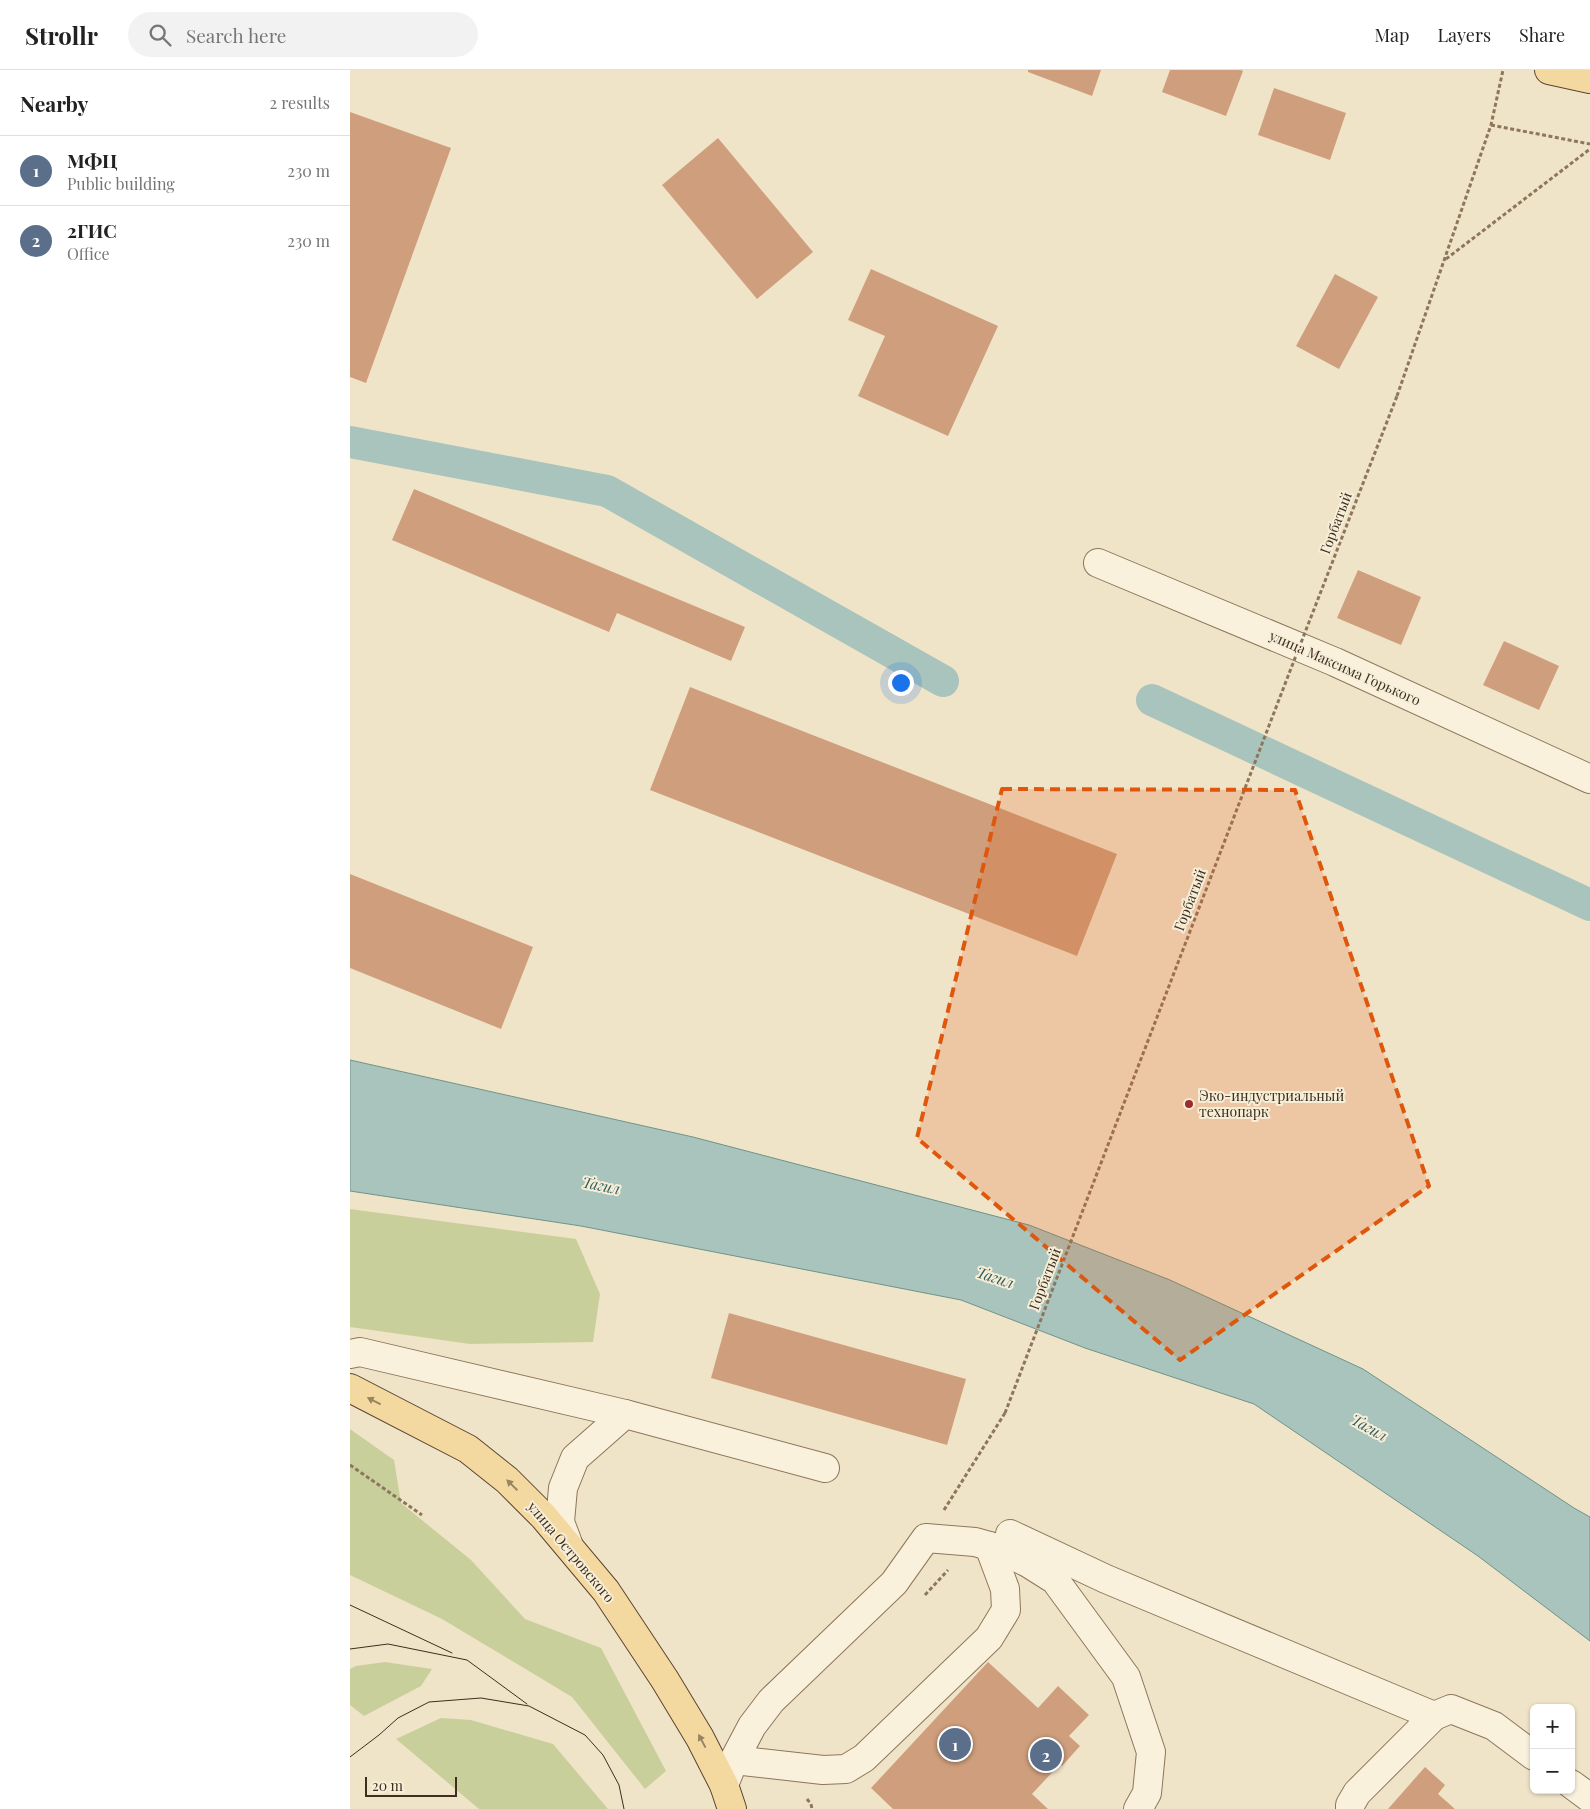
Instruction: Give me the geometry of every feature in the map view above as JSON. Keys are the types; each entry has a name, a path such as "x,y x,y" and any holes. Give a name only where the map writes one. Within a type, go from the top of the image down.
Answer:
{"main road":[{"path":"1548,70 1590,79"},
{"name":"улица Островского","path":"350,1388 468,1449 507,1480 544,1517 606,1592 665,1680 700,1738 724,1801"}],"street":[{"name":"улица Максима Горького","path":"1098,563 1335,662 1590,779"},
{"path":"350,1354 360,1352 625,1414 825,1468"},
{"path":"569,1546 560,1522 563,1488 575,1458 625,1414"},
{"path":"734,1760 823,1770 846,1769 864,1758 989,1638 1006,1610 1005,1589 982,1544 987,1530 998,1528 1106,1580 1434,1716"},
{"path":"724,1801 734,1760 752,1726 770,1701 894,1583 926,1538 982,1544 1000,1549 1028,1563 1054,1580 1126,1677 1151,1752 1147,1793 1138,1809"},
{"path":"1350,1809 1350,1805 1357,1793 1434,1716 1451,1709 1494,1726 1530,1753"},
{"path":"1575,1787 1590,1798"}],"path":[{"name":"Горбатый","path":"926,1538 1005,1414 1397,396 1491,125 1503,70"},
{"path":"1491,125 1590,144"},
{"path":"1445,260 1590,148"},
{"path":"350,1465 422,1515"},
{"path":"922,1598 982,1544"},
{"path":"780,1766 811,1804 812,1809"}],"highlighted area":[{"path":"1002,789 1295,790 1429,1186 1180,1360 917,1138"}],"green space":[{"path":"350,1209 576,1239 600,1294 593,1342 470,1344 350,1327"},
{"path":"350,1429 394,1460 401,1503 471,1560 525,1619 601,1648 666,1771 645,1789 572,1697 442,1619 350,1575"},
{"path":"385,1662 432,1669 421,1686 364,1716 350,1705 350,1669 356,1666"},
{"path":"441,1718 471,1720 553,1744 608,1809 479,1809 396,1739"}],"water":[{"name":"Тагил","path":"350,1060 693,1137 1029,1225 1170,1280 1363,1369 1590,1517 1590,1641 1478,1556 1254,1404 1085,1348 961,1300 581,1226 350,1191"}],"building":[{"path":"1028,70 1101,70 1092,96 1028,72"},
{"path":"1170,70 1243,71 1226,116 1162,92"},
{"path":"1274,88 1346,113 1330,160 1258,135"},
{"path":"350,112 451,148 366,383 350,377"},
{"path":"718,138 813,252 757,299 662,185"},
{"path":"871,269 998,326 948,436 858,396 885,336 848,320"},
{"path":"1335,274 1378,297 1339,369 1296,346"},
{"path":"414,489 745,627 731,661 617,613 609,632 392,540"},
{"path":"1358,570 1421,597 1401,645 1337,618"},
{"path":"1504,641 1559,666 1539,710 1483,685"},
{"path":"690,687 1117,854 1077,956 650,790"},
{"path":"350,874 533,947 501,1029 350,968"},
{"path":"729,1313 966,1379 947,1445 711,1378"},
{"path":"988,1662 1038,1708 1058,1686 1089,1715 1069,1736 1080,1746 1032,1794 1048,1809 893,1809 871,1788"},
{"path":"1425,1767 1445,1785 1438,1794 1455,1809 1388,1809"}],"waterway":[{"path":"350,442 607,491 943,681"},
{"path":"1152,700 1590,905"}],"tram line":[{"path":"350,1605 452,1653"},
{"path":"350,1649 388,1644 467,1660 527,1704"},
{"path":"350,1757 398,1718 429,1702 481,1698 529,1706 585,1735 603,1755 619,1785 624,1809"}],"place":[{"name":"Эко-индустриальный технопарк","path":"1189,1104"},
{"name":"МФЦ","path":"955,1744"},
{"name":"2ГИС","path":"1046,1755"}]}
